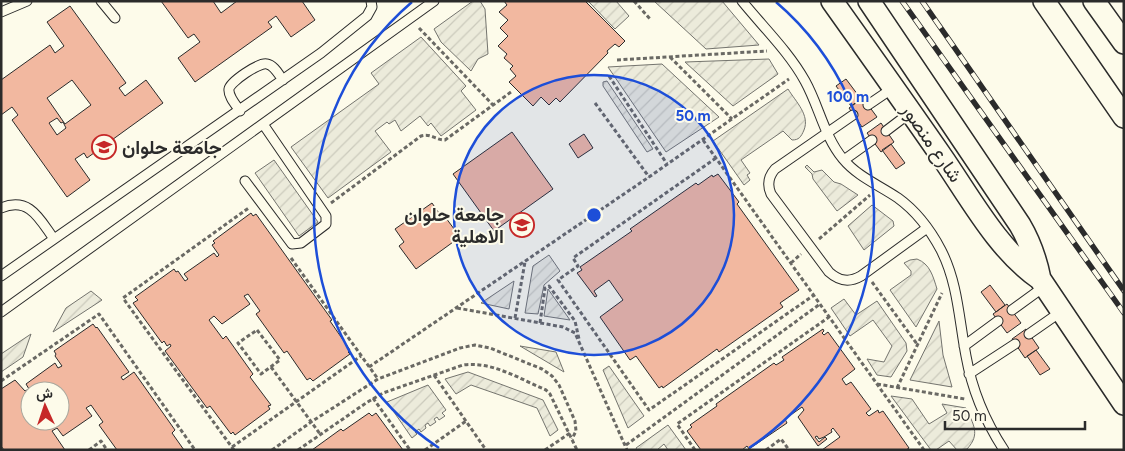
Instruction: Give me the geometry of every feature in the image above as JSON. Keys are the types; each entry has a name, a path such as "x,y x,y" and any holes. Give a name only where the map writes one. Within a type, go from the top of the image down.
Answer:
{"street":[{"name":"شارع منصور","path":"832,1 1000,242 1024,268 1043,282"},
{"name":"شارع منصور","path":"869,1 1020,225 1028,239 1043,282 1124,404"},
{"path":"1044,1 1124,117"},
{"path":"1094,1 1124,43"}],"lane":[{"path":"1,12 27,1"},
{"path":"101,1 115,18"},
{"path":"1,276 321,53 367,16 372,7 371,1"},
{"path":"1,312 434,1"},
{"path":"742,1 799,71 811,94 826,133 844,160 858,173 898,198 908,207 927,228 940,249 951,274 957,297 969,374 986,421 1004,450"},
{"path":"240,111 229,90 231,84 258,65 265,63 271,65 283,80"},
{"path":"868,105 894,88"},
{"path":"886,131 911,112"},
{"path":"853,115 775,169 769,178 768,184 771,194 829,272 838,279 850,280 865,273 927,228"},
{"path":"245,181 289,242 295,245 301,244 326,224 327,218 322,210 263,124"},
{"path":"844,160 872,140"},
{"path":"1,208 18,205 31,209 54,239"},
{"path":"1012,310 1043,282"},
{"path":"1029,334 1062,311"},
{"path":"964,346 998,321"},
{"path":"969,374 1015,344"}],"path":[{"path":"634,1 650,19"},
{"path":"410,19 494,105"},
{"path":"617,60 783,50"},
{"path":"670,57 732,119"},
{"path":"369,367 703,140 799,71"},
{"path":"609,76 668,164"},
{"path":"322,210 421,136 428,134 445,140 511,92"},
{"path":"595,103 649,177"},
{"path":"703,140 924,450"},
{"path":"716,158 573,258 578,266 558,280 649,410 814,295"},
{"path":"791,263 880,187"},
{"path":"259,200 123,298 233,448 362,356"},
{"path":"287,252 378,379"},
{"path":"515,318 525,261"},
{"path":"865,273 917,344"},
{"path":"897,388 951,274"},
{"path":"540,323 545,288 549,286 575,321 579,339"},
{"path":"626,445 820,304"},
{"path":"457,308 570,329 576,333 628,450"},
{"path":"1,381 99,314 195,450"},
{"path":"695,450 677,424 829,317"},
{"path":"257,330 280,360 271,367 261,374 238,343 257,330"},
{"path":"272,450 311,422 378,379 460,348 475,345 490,348 542,369 556,380 576,422 576,431 572,439"},
{"path":"298,450 373,398 463,365 476,364 493,368 546,390 554,397 577,450"},
{"path":"271,367 320,434"},
{"path":"434,375 486,450"},
{"path":"877,384 978,401"},
{"path":"373,398 410,450"},
{"path":"426,450 466,421"},
{"path":"546,450 570,433"},
{"path":"766,450 781,439 788,450"},
{"path":"88,450 100,441 107,450"}],"shaded area":[{"path":"473,1 480,1 485,9 488,54 478,59 471,71 441,42 434,29"},
{"path":"588,1 616,1 629,16 615,29"},
{"path":"654,1 722,1 759,45 706,49"},
{"path":"421,37 466,86 461,91 476,110 441,136 431,123 428,126 420,116 401,131 395,120 389,124 387,122 375,131 391,152 328,198 291,147 379,84 371,73"},
{"path":"769,59 778,74 733,106 685,62"},
{"path":"662,64 719,117 666,152 608,67"},
{"path":"607,81 653,149 647,152 603,86 603,82"},
{"path":"788,89 804,114 805,124 803,132 798,139 792,140 783,131 741,160 750,173 747,175 750,180 744,185 713,141"},
{"path":"274,160 318,222 299,236 255,173"},
{"path":"807,165 814,172 822,170 834,182 841,184 858,195 837,211 813,179 812,174 805,167"},
{"path":"872,205 893,221 894,226 864,250 848,226"},
{"path":"549,255 560,271 544,285 538,314 525,313 533,266"},
{"path":"917,259 928,267 937,289 916,327 890,290 911,275 911,271 904,263"},
{"path":"514,281 509,309 481,303"},
{"path":"548,289 570,320 544,316"},
{"path":"91,291 102,300 53,332 66,308"},
{"path":"844,299 856,315 877,301 906,343 907,351 891,377 877,375 867,359 884,362 892,346 873,320 850,336 831,308"},
{"path":"939,321 943,355 952,387 910,380"},
{"path":"31,334 23,357 1,372 1,354"},
{"path":"520,346 556,352 564,372"},
{"path":"609,366 644,416 628,428 603,370"},
{"path":"468,372 543,400 558,430 550,436 537,408 471,385 456,394 445,379"},
{"path":"428,385 446,410 442,413 445,416 439,420 437,417 434,419 436,422 430,426 428,423 425,425 426,428 421,432 419,429 412,438 387,402"},
{"path":"891,396 912,399 929,424 947,413 942,404 966,408 974,429 974,439 967,449 957,450 949,441 936,450 931,450"},
{"path":"668,425 686,450 668,450 664,444 657,450 637,450 636,448"}],"building":[{"path":"161,1 213,1 221,13 237,1 302,1 315,20 291,37 276,16 268,22 272,27 195,82 178,58 200,42 194,34 188,38"},
{"path":"504,1 585,1 625,41 619,47 615,44 607,51 608,53 560,102 556,98 549,105 541,97 533,106 509,82 516,76 510,69 513,66 504,58 507,54 498,46 508,36 500,28 508,20 499,12 507,5"},
{"path":"70,6 126,83 119,88 125,96 146,80 163,103 87,158 84,153 75,159 90,180 67,197 12,120 18,115 12,107 1,115 1,80 50,45 55,53 64,46 47,22","holes":["72,80 91,105 65,124 47,98","57,118 61,123 63,122 66,128 57,135 49,123"]},
{"path":"846,79 861,99 851,106 836,86"},
{"path":"863,98 877,117 862,127 849,108"},
{"path":"881,123 894,142 881,152 867,133"},
{"path":"512,132 553,189 494,231 453,174"},
{"path":"584,134 593,148 578,158 569,144"},
{"path":"891,144 905,163 896,169 882,150"},
{"path":"718,174 739,202 737,204 799,290 780,303 783,307 719,352 717,349 663,388 662,386 659,388 636,356 630,360 600,317 623,300 609,280 594,291 597,296 595,297 577,273 582,270 580,267 632,231 630,229 696,183 698,185 712,175 713,177"},
{"path":"432,203 460,237 416,269 399,246 404,242 395,229"},
{"path":"251,213 253,216 256,214 332,320 330,321 350,350 348,352 350,354 313,381 310,378 307,380 287,351 284,353 256,314 260,311 248,294 244,296 250,304 222,324 214,316 209,320 223,339 226,336 253,374 250,377 271,405 268,406 270,409 235,435 233,432 231,434 210,406 207,408 165,351 171,346 170,344 167,346 164,341 162,343 133,303 138,300 135,297 174,269 176,272 178,271 185,281 188,279 184,274 214,253 217,257 219,255 212,245 215,243 213,241"},
{"path":"990,285 1005,305 996,312 981,292"},
{"path":"1007,304 1021,323 1007,333 993,314"},
{"path":"93,324 97,327 129,372 121,377 123,380 134,372 175,430 172,433 184,450 117,450 99,425 103,422 91,405 86,408 92,416 63,436 59,431 70,431 70,381 30,381 55,363 58,368 62,366 55,356 54,351"},
{"path":"823,329 822,333 824,335 828,332 855,369 842,379 846,385 851,382 871,409 866,413 869,416 878,410 879,413 883,411 909,448 906,450 822,450 840,437 833,428 832,432 824,437 819,439 817,436 815,437 819,442 825,437 827,439 818,446 798,417 804,410 802,407 785,419 787,423 749,449 747,446 742,450 701,450 687,431 692,427 690,425 774,363 776,365 784,360 782,357"},
{"path":"1026,329 1039,348 1025,358 1012,339"},
{"path":"1036,350 1050,369 1040,375 1027,356"},
{"path":"15,380 20,386 20,431 52,431 65,450 4,450 1,446 1,389"},
{"path":"369,413 372,416 376,413 403,450 312,450 341,429 343,431"}],"railway":[{"path":"902,1 1124,313"},
{"path":"922,1 1124,291"}],"place":[{"name":"جامعة حلوان","path":"104,147"},
{"name":"جامعة حلوان الاهلية","path":"522,225"}]}
